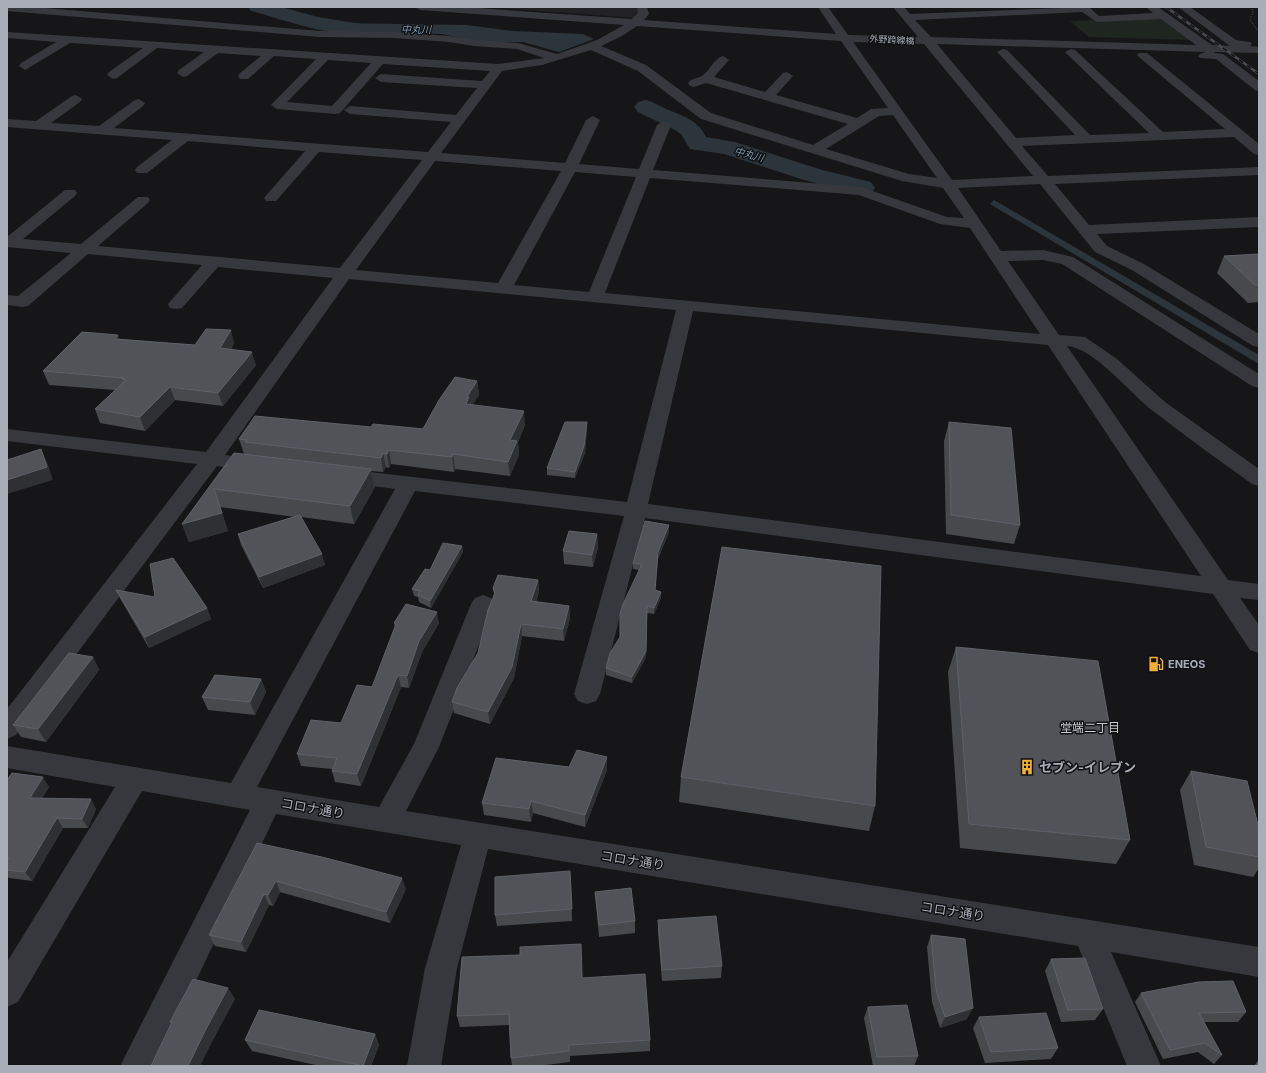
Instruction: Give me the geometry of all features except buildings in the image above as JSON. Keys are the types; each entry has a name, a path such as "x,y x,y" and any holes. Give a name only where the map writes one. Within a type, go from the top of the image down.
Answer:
{"street":[{"path":"92,41 148,7"},
{"name":"外野跨線橋","path":"420,7 509,10 634,23 846,38 931,42"},
{"path":"7,35 498,68 513,67 555,57 615,36 644,14 642,7"},
{"path":"823,7 898,111 948,184 1218,586 1259,644"},
{"path":"898,7 931,42 1101,249 1138,267 1259,342"},
{"path":"1151,7 1257,84"},
{"path":"1183,7 1233,43 1257,56"},
{"path":"7,8 320,34 394,35 518,46 555,57"},
{"path":"907,17 1084,8 1097,19 1163,16"},
{"path":"25,66 68,39"},
{"path":"931,42 1200,42"},
{"path":"931,42 1003,52 1071,52 1218,56"},
{"path":"931,42 1257,56"},
{"path":"1233,43 1259,45"},
{"path":"112,75 154,45"},
{"path":"590,46 642,68 706,116 907,178 948,184 1259,171"},
{"path":"183,74 215,49"},
{"path":"1003,52 1086,139"},
{"path":"1071,52 1160,136"},
{"path":"244,76 271,53"},
{"path":"1144,55 1259,151"},
{"path":"326,56 277,105 336,110 380,60"},
{"path":"678,95 696,82 706,79 723,60"},
{"path":"7,728 211,460 345,273 498,68"},
{"path":"768,96 787,76"},
{"path":"381,78 485,85"},
{"path":"706,79 858,122"},
{"path":"39,126 76,99"},
{"path":"101,131 139,103"},
{"path":"350,110 460,118"},
{"path":"816,149 876,112 898,111"},
{"path":"504,288 570,168 593,120"},
{"path":"7,123 861,190 945,221 974,224"},
{"path":"595,297 664,125"},
{"path":"1012,142 1237,133"},
{"path":"142,170 184,137"},
{"path":"271,198 316,147"},
{"path":"8,242 70,193"},
{"path":"7,300 22,302 87,249 143,200"},
{"path":"1085,230 1252,222 1259,235"},
{"path":"8,242 1052,340 1079,341 1111,363 1158,406 1251,465 1259,479"},
{"path":"996,256 1043,255 1067,260 1259,382"},
{"path":"176,304 214,261"},
{"path":"587,694 636,510 686,305"},
{"path":"7,435 274,467"},
{"path":"321,473 636,510 1259,592"},
{"path":"239,796 408,484"},
{"path":"386,821 426,747 483,604"},
{"name":"コロナ通り","path":"7,757 269,800 386,821 1088,933 1259,962"},
{"path":"7,991 135,779"},
{"path":"137,1066 269,800"},
{"path":"424,1066 441,968 478,835"},
{"path":"1088,933 1144,1066"}],"path":[{"path":"1251,7 1253,11 1250,20 1259,32"}],"shaded area":[{"path":"487,7 638,7 640,13 635,18"},
{"path":"1165,17 1190,40 1089,37 1070,21"}],"water":[{"path":"299,18 336,23 467,25 512,31 583,34 594,39 559,52 523,42 477,42 442,34 329,31 315,28"},
{"path":"994,200 1259,355 1259,364 990,204"}],"waterway":[{"name":"中丸川","path":"258,7 318,23 354,28"},
{"name":"中丸川","path":"646,107 684,125 691,131 699,144 726,147 810,174 862,188"}],"railway":[{"path":"1166,7 1259,74"}],"place":[{"name":"ENEOS","path":"1156,664"},
{"name":"セブン-イレブン","path":"1027,767"}],"district":[{"name":"堂端二丁目","path":"1090,728"}]}
